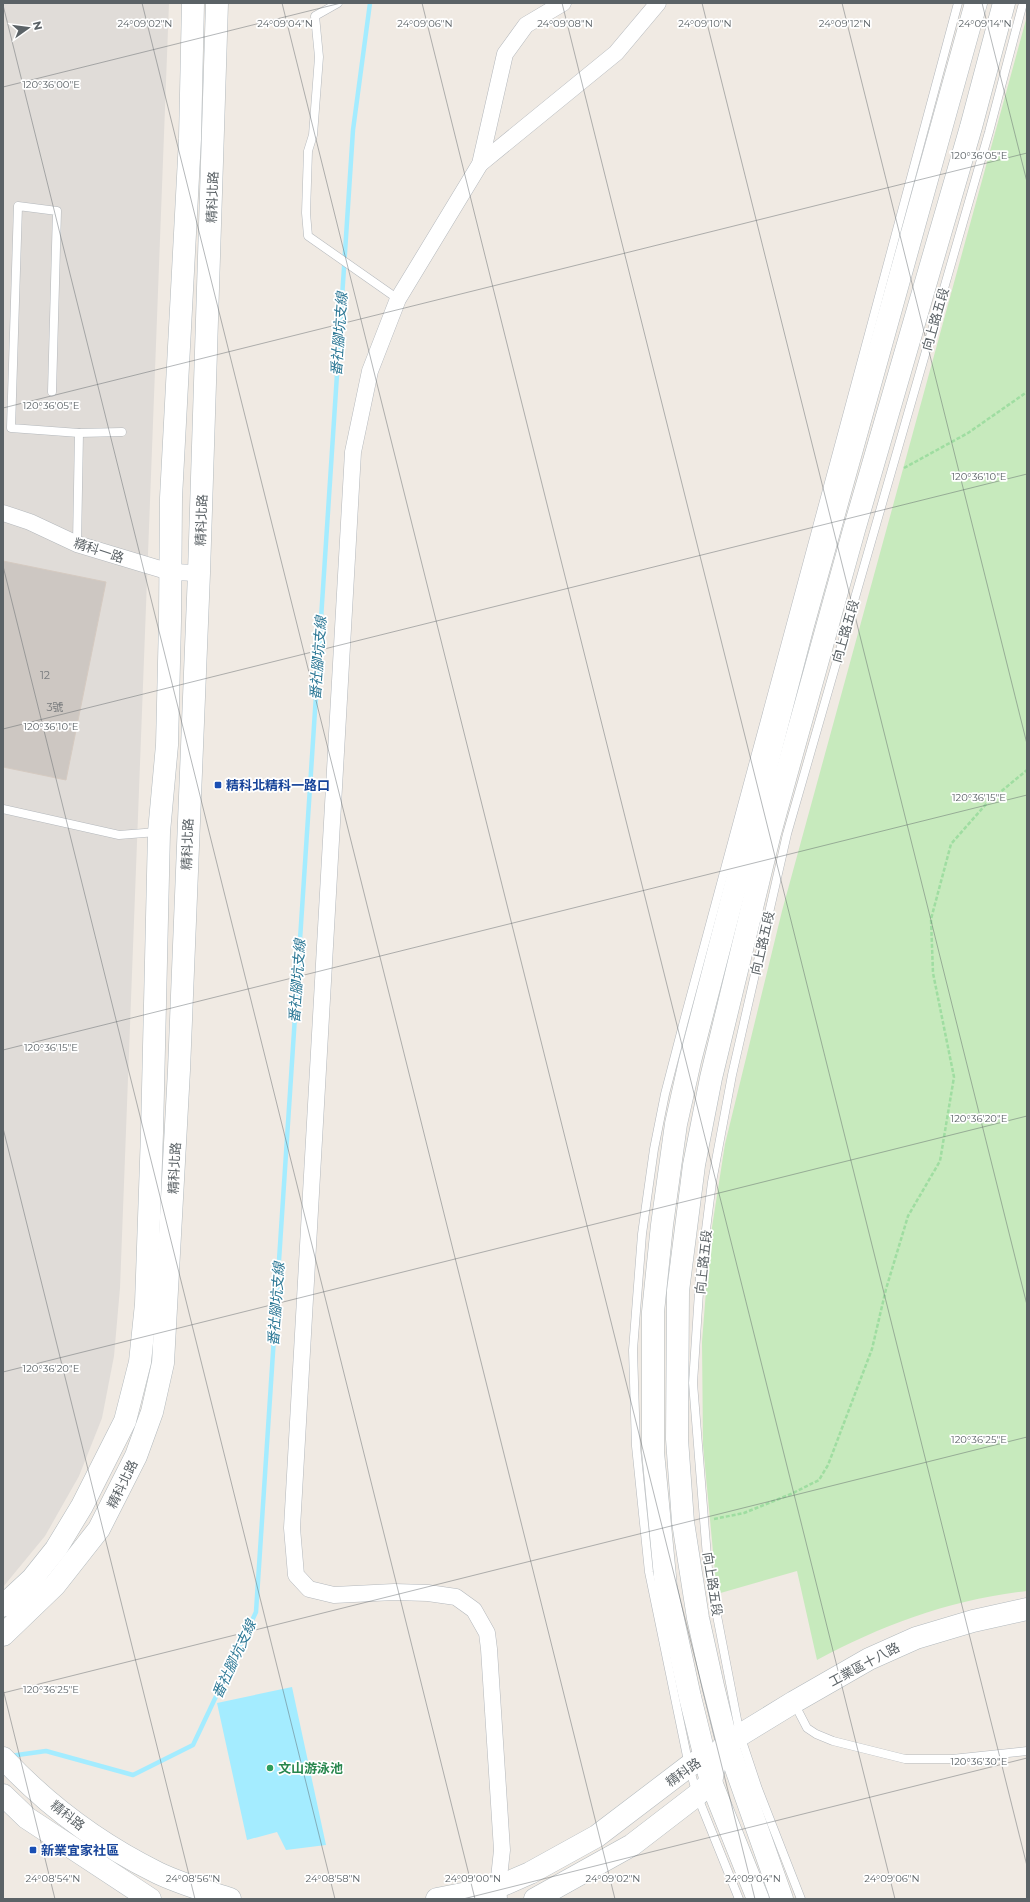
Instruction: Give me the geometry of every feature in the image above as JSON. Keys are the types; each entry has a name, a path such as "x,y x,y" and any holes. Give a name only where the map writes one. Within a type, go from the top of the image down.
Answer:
{"street":[{"name":"精科北路","path":"3,1606 32,1579 56,1549 82,1506 125,1421 140,1362 146,1304 152,1134 159,832 167,745 171,498 190,139 193,3"},
{"name":"精科北路","path":"3,1635 56,1585 99,1529 136,1456 152,1412 163,1363 179,1070 199,573 217,3"},
{"path":"498,1893 502,1850 487,1633 474,1610 456,1597 428,1593 394,1592 334,1595 309,1589 296,1575 292,1528 353,452 370,371 398,299 480,164 506,54 526,25 563,3"},
{"path":"480,164 616,53 658,3"},
{"name":"向上路五段","path":"782,1899 716,1751 666,1587 653,1452 653,1312 662,1225 676,1124 690,1061 802,629 976,3"},
{"name":"向上路五段","path":"758,1899 704,1788 716,1751 713,1686 698,1618 683,1522 676,1439 678,1290 694,1165 711,1078 770,833 852,538 971,127 1004,3"},
{"name":"精科一路","path":"3,513 30,522 77,544 170,572 199,573"},
{"name":"工業區十八路","path":"716,1751 794,1702 869,1659 916,1638 973,1621 1027,1609"},
{"name":"精科路","path":"437,1899 498,1893 530,1873 597,1836 716,1751"},
{"name":"精科路","path":"3,1758 31,1786 107,1846 159,1874 230,1899"},
{"name":"精科路","path":"535,1899 632,1845 704,1788"},
{"name":"精科路","path":"3,1795 33,1822 150,1899"}],"lane":[{"path":"338,3 315,16 319,57 313,136 308,151 306,213 308,236 398,299"},
{"name":"向上路五段","path":"801,1899 758,1789 716,1751 649,1572 636,1446 633,1350 642,1234 654,1149 665,1094 958,3"},
{"name":"向上路五段","path":"716,1751 708,1569 693,1383 700,1277 712,1182 732,1075 786,834 989,132 1023,3"},
{"path":"52,392 58,211 18,206 11,428 79,433 122,432"},
{"path":"77,544 79,433"},
{"path":"3,809 119,835 159,832"},
{"path":"794,1702 807,1728 816,1734 833,1741 905,1759 928,1760 1027,1751"},
{"name":"向上路五段","path":"704,1788 739,1899"}],"path":[{"path":"890,476 968,433 1027,392"},
{"path":"705,1521 744,1513 791,1494 819,1480 828,1465 872,1349 886,1289 908,1216 940,1161 954,1077 933,973 931,919 951,844 987,803 1027,770"}],"shaded area":[{"path":"3,3 169,3 120,1288 114,1356 102,1418 79,1476 45,1536 3,1587"}],"green space":[{"path":"1027,16 1027,1591 972,1600 919,1615 842,1647 817,1660 797,1571 717,1594 703,1445 702,1342 710,1240 725,1144 782,911"}],"water":[{"name":"文山游泳池","path":"292,1687 326,1845 286,1850 277,1832 247,1840 217,1703"}],"building":[{"path":"3,561 106,582 66,780 3,767"}],"waterway":[{"name":"番社腳坑支線","path":"10,1756 46,1751 133,1775 193,1745 256,1612 353,130 370,3"}],"place":[{"name":"精科北精科一路口","path":"218,785"},
{"name":"文山游泳池","path":"270,1768"},
{"name":"新業宜家社區","path":"33,1850"}]}
